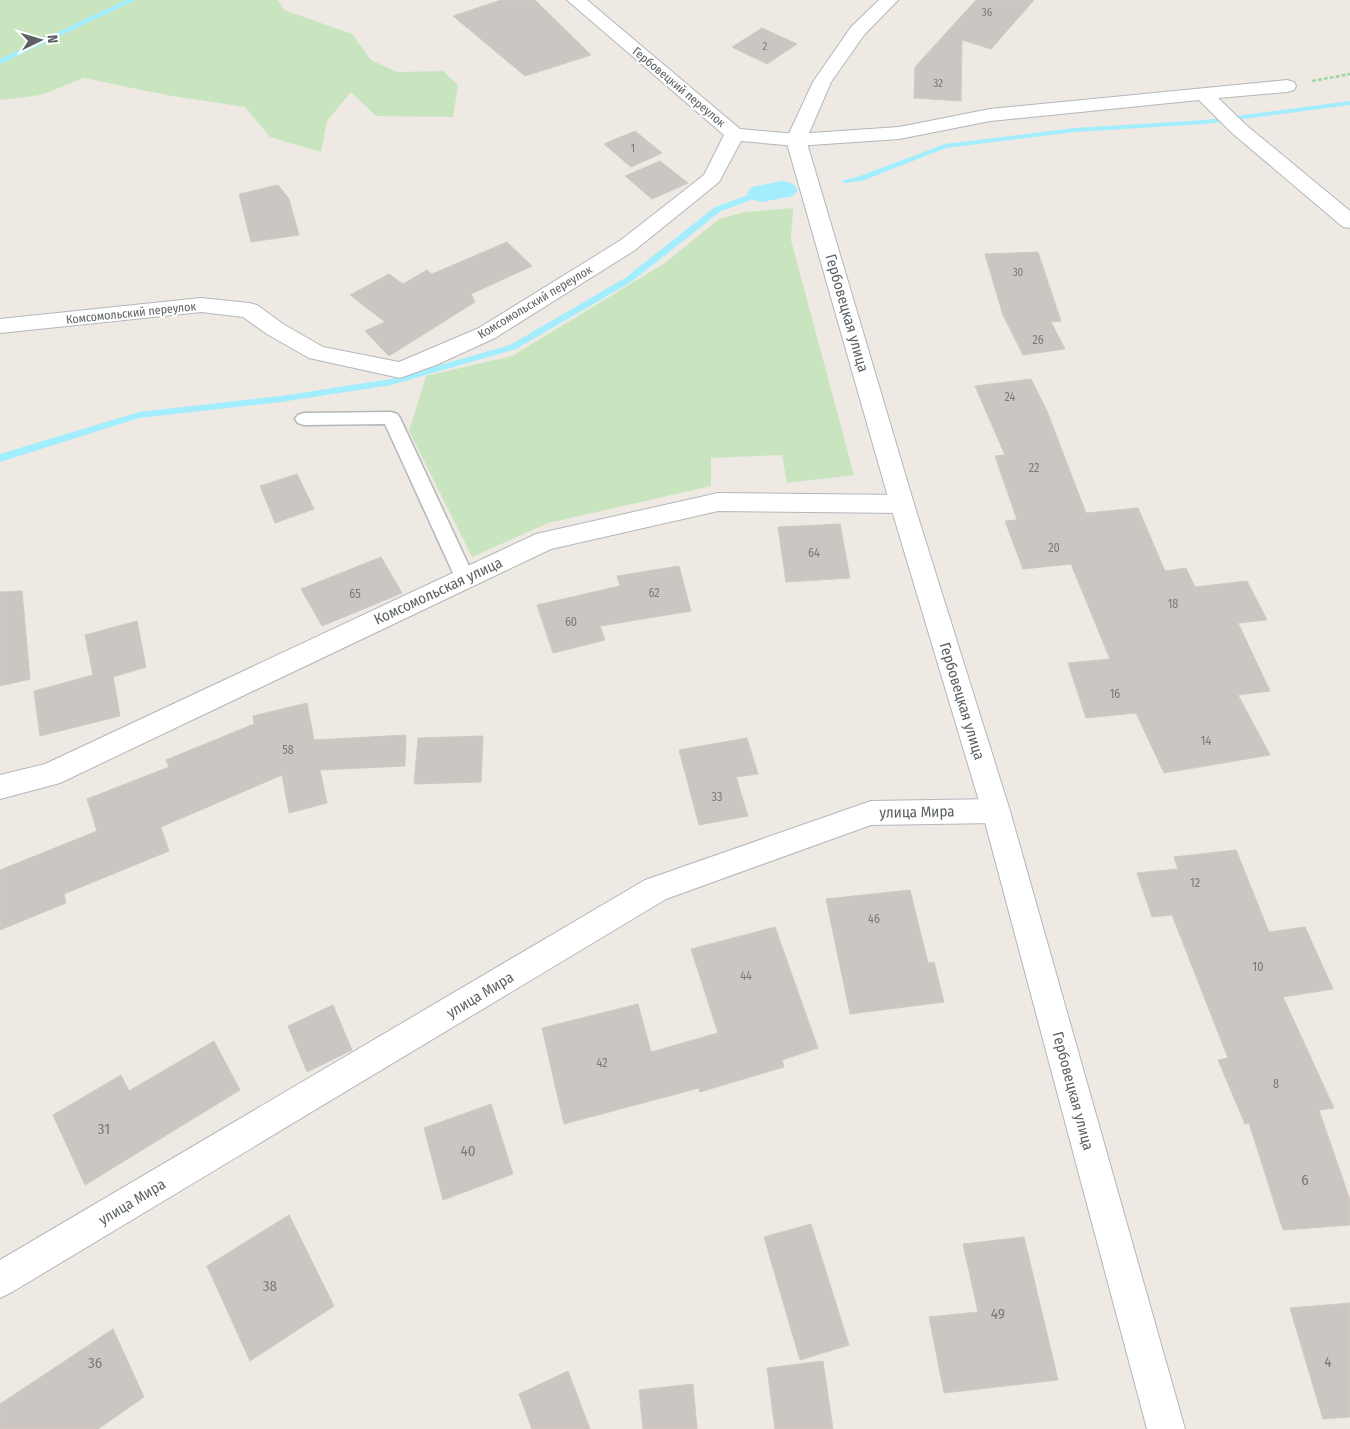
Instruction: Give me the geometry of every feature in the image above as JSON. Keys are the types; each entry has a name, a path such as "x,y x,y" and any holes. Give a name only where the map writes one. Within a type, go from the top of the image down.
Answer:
{"street":[{"name":"Гербовецкий переулок","path":"576,0 734,134 796,140 899,134 990,115 1287,86"},
{"path":"796,140 822,82 857,31 889,0"},
{"path":"1204,95 1239,129 1350,222"},
{"name":"Комсомольский переулок","path":"0,326 201,305 249,310 275,329 317,353 400,370 428,360 488,333 628,245 712,178 734,134"},
{"name":"Гербовецкая улица","path":"796,140 902,504 996,812 1166,1429"},
{"name":"Комсомольская улица","path":"0,787 50,775 545,541 718,502 902,504"},
{"name":"улица Мира","path":"0,1280 656,889 871,813 996,812"}],"lane":[{"path":"304,419 391,418 465,579"}],"path":[{"path":"1287,86 1350,74"}],"green space":[{"path":"0,0 278,0 284,10 352,34 371,60 397,72 443,71 458,85 453,117 376,116 351,92 327,121 321,152 270,137 245,107 166,95 84,78 41,95 0,100"},
{"path":"793,208 791,240 854,475 787,483 782,455 711,458 711,486 548,523 472,557 409,431 426,376 512,356 665,263 719,219 745,212"}],"building":[{"path":"501,0 535,0 591,55 525,76 453,16"},
{"path":"976,0 1034,0 991,49 962,40 961,101 914,98 915,67"},
{"path":"762,28 797,44 767,64 732,47"},
{"path":"635,131 662,153 631,167 604,144"},
{"path":"660,161 688,183 652,199 625,176"},
{"path":"278,185 289,199 299,235 251,242 239,194"},
{"path":"507,242 532,266 471,294 475,302 389,356 365,331 385,322 350,295 389,274 403,284 427,270 432,274"},
{"path":"1038,252 1061,321 1051,322 1065,349 1023,355 1003,315 985,254"},
{"path":"1031,379 1047,411 1086,513 1138,508 1165,571 1186,568 1195,587 1247,581 1267,620 1238,623 1270,691 1238,695 1270,755 1164,773 1136,713 1086,718 1068,663 1110,659 1071,564 1023,569 1005,521 1017,520 995,456 1005,455 975,386"},
{"path":"297,474 314,509 275,523 260,486"},
{"path":"840,524 850,578 786,582 778,527"},
{"path":"381,557 402,593 322,626 301,589"},
{"path":"679,566 691,611 600,626 605,640 553,653 537,605 620,586 617,576"},
{"path":"22,591 30,679 0,686 0,592"},
{"path":"137,621 146,667 113,677 120,716 40,736 34,691 93,675 85,635"},
{"path":"307,703 314,740 406,735 405,766 320,770 327,803 289,813 282,775 161,827 169,851 64,894 66,903 0,930 0,870 97,831 87,799 169,767 166,760 254,724 253,716"},
{"path":"483,736 481,782 414,784 418,738"},
{"path":"747,738 758,774 736,777 748,816 699,825 679,750"},
{"path":"1236,850 1269,932 1305,927 1333,989 1283,997 1334,1108 1319,1110 1350,1200 1350,1225 1283,1230 1249,1123 1245,1124 1218,1060 1228,1058 1172,915 1152,917 1137,873 1178,869 1174,857"},
{"path":"910,890 928,963 934,962 944,1002 850,1014 826,899"},
{"path":"775,927 818,1048 782,1060 784,1067 700,1092 699,1088 564,1124 542,1028 638,1004 651,1052 718,1033 691,949"},
{"path":"333,1005 352,1050 307,1072 288,1026"},
{"path":"214,1041 240,1090 85,1185 53,1115 121,1075 129,1091"},
{"path":"491,1104 513,1174 443,1200 424,1128"},
{"path":"289,1215 334,1306 250,1361 207,1266"},
{"path":"811,1224 849,1345 800,1360 764,1237"},
{"path":"1024,1237 1058,1380 944,1393 929,1317 978,1312 963,1244"},
{"path":"1350,1303 1350,1417 1323,1419 1290,1308"},
{"path":"113,1329 144,1397 98,1429 0,1429 0,1404"},
{"path":"823,1361 833,1429 775,1429 767,1368"},
{"path":"568,1371 590,1429 532,1429 519,1394"},
{"path":"693,1384 697,1429 643,1429 639,1390"}],"waterway":[{"path":"0,62 132,0"},
{"path":"845,181 859,179 945,146 1075,130 1205,122 1350,103"},
{"path":"762,193 783,190"},
{"path":"0,458 139,415 281,399 391,382 513,347 628,280 718,209 762,193"}]}
